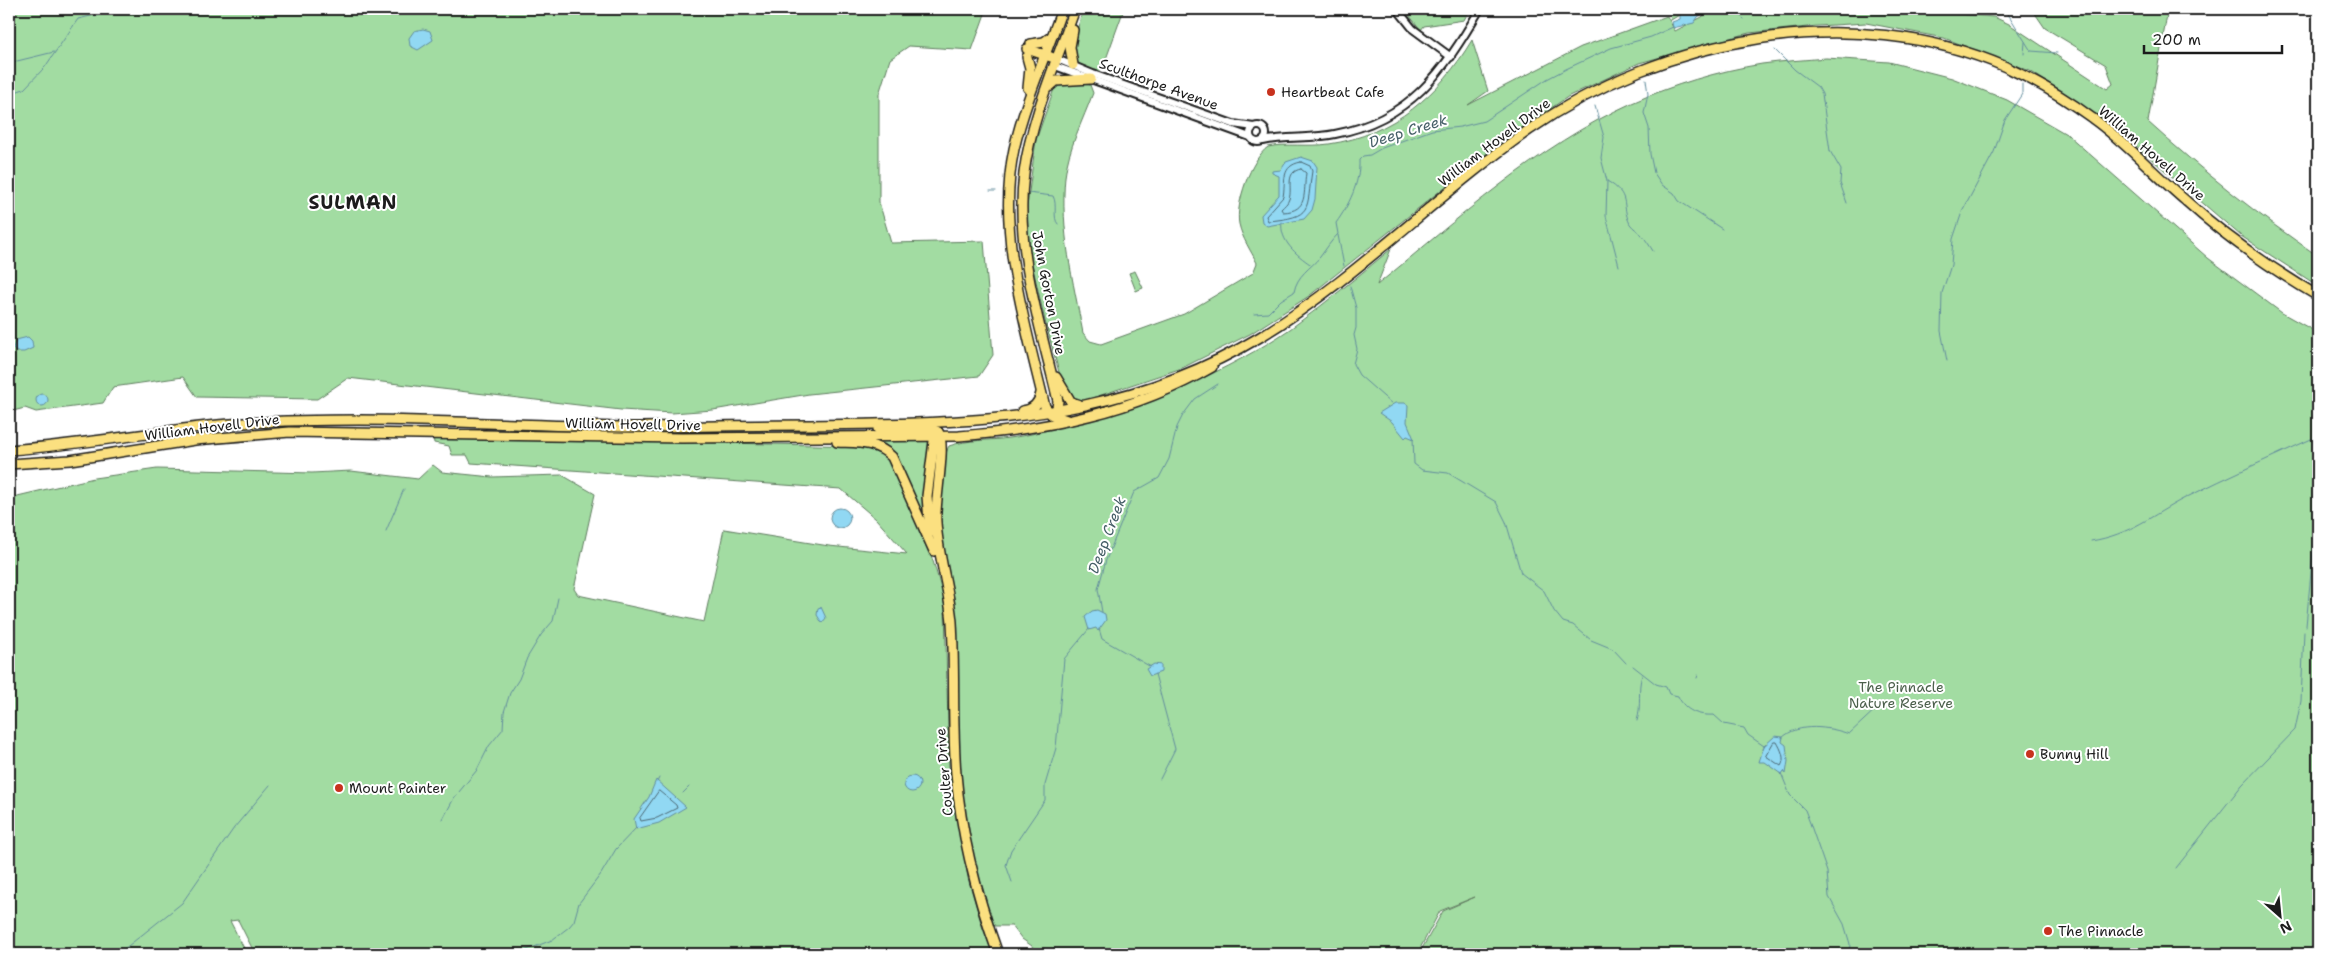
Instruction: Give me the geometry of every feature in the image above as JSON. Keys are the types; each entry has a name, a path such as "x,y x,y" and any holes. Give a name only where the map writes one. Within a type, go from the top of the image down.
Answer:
{"main road":[{"name":"John Gorton Drive","path":"1062,9 1018,135 1010,182 1009,233 1015,272 1045,407 1053,412 1059,404 1025,254 1021,221 1024,172 1029,147 1074,9"},
{"path":"1073,65 1070,38 1081,9"},
{"name":"William Hovell Drive","path":"9,464 70,460 195,440 290,432 682,438 1006,432 1070,421 1124,406 1170,389 1219,363 1330,289 1496,154 1568,106 1630,76 1694,54 1762,37 1812,31 1865,32 1922,40 1962,50 1999,64 2034,81 2093,118 2188,204 2231,238 2318,296"},
{"path":"1028,52 1052,36"},
{"path":"1028,52 1056,63"},
{"path":"1018,135 1018,117 1030,82 1028,52"},
{"path":"1046,92 1056,81 1091,79"},
{"name":"William Hovell Drive","path":"9,450 75,445 208,426 299,420 624,427 949,422 1053,412 1082,405 1161,383 1242,347"},
{"path":"1051,370 1071,402 1082,405"},
{"path":"993,418 1028,410 1040,400 1041,390"},
{"path":"1044,426 1053,412 1070,421"},
{"path":"826,424 838,428 932,429 938,434 949,422"},
{"path":"942,449 957,440 979,439 1006,432"},
{"name":"Coulter Drive","path":"938,434 942,449 938,471 935,515 952,624 956,777 968,853 978,894 998,954"},
{"name":"Coulter Drive","path":"938,434 927,496 928,522 934,551 946,583"},
{"path":"682,438 866,443 878,446 892,457 897,465 934,551"}],"street":[{"path":"1397,9 1413,30 1451,57"},
{"path":"1280,137 1261,126 1254,127 1250,132 1250,136 1256,142 1280,137 1335,134 1376,121 1399,108 1432,81 1451,57 1480,9"},
{"name":"Sculthorpe Avenue","path":"1056,63 1073,65 1233,124 1254,127"},
{"name":"Sculthorpe Avenue","path":"1056,63 1091,79 1250,136"},
{"path":"1263,141 1266,136 1265,130"}],"green space":[{"path":"9,9 980,9 986,11 972,50 909,46 890,59 879,94 879,202 891,243 984,241 993,355 979,376 809,394 713,410 672,413 621,410 348,378 317,399 197,397 183,377 113,387 103,403 36,412 25,408 9,412"},
{"path":"1083,9 1124,9 1106,59 1099,72 1076,63 1073,45"},
{"path":"1404,9 1470,9 1464,20 1424,26 1421,30"},
{"path":"1669,9 1689,9 1671,20"},
{"path":"1711,9 1899,9 1994,17 2009,24 2107,89 2113,84 2106,65 2045,28 2032,9 2168,9 2148,122 2231,192 2318,256 2318,286 2241,236 2112,125 2030,71 1944,38 1866,23 1817,26 1749,33 1639,63 1569,96 1501,142 1309,296 1250,334 1182,368 1080,402 1075,402 1062,383 1030,255 1026,214 1036,140 1055,86 1067,82 1090,85 1093,93 1067,166 1064,216 1068,255 1083,333 1090,341 1101,344 1184,314 1253,273 1257,263 1240,229 1239,205 1250,171 1268,147 1329,144 1374,132 1412,109 1430,94 1459,60 1472,40 1488,91 1468,105 1581,47 1667,16 1675,31 1702,17"},
{"name":"The Pinnacle Nature Reserve","path":"1826,58 1889,62 1952,78 2007,100 2068,135 2208,258 2282,313 2318,333 2318,954 1419,954 1443,911 1475,897 1440,911 1417,954 1036,954 1032,946 1022,939 1012,926 995,926 989,919 971,852 961,782 953,599 940,528 943,475 949,446 971,441 1018,437 1053,429 1134,406 1161,396 1215,372 1266,345 1329,300 1391,249 1377,285 1468,210 1531,162 1597,120 1647,96 1712,75 1762,64"},
{"path":"1135,271 1143,288 1136,291 1129,273"},
{"path":"433,437 865,446 886,455 922,529 936,570 945,608 949,767 968,878 982,926 993,954 255,954 238,920 230,921 247,954 9,954 9,498 94,478 157,469 312,473 351,471 418,479 433,465 442,472 492,477 562,475 595,494 574,589 578,595 704,622 724,529 829,546 907,554 876,519 841,489 471,463 467,455 452,455 449,446 434,443"},
{"path":"873,440 931,440 924,521 899,467"}],"water":[{"path":"1692,9 1708,9 1694,23 1673,28 1672,22 1680,19 1680,14"},
{"path":"423,29 430,31 433,40 418,50 410,46 409,38 414,31"},
{"path":"1301,157 1313,161 1317,167 1315,199 1312,210 1304,219 1267,226 1262,222 1261,215 1279,195 1279,176 1272,173 1272,171 1281,170 1286,162"},
{"path":"28,337 32,341 33,348 24,352 16,352 13,348 16,340"},
{"path":"40,394 44,394 48,400 44,406 40,406 36,402 36,398"},
{"path":"1395,403 1405,403 1408,405 1407,422 1414,439 1407,436 1405,438 1392,422 1379,413"},
{"path":"840,508 847,511 850,518 847,525 840,528 833,525 830,518 833,511"},
{"path":"821,607 826,618 822,623 817,615 818,608"},
{"path":"1097,610 1105,614 1106,620 1098,631 1096,628 1089,630 1085,617 1092,611"},
{"path":"1154,664 1161,665 1161,672 1150,676 1146,669"},
{"path":"1775,736 1783,737 1782,742 1786,745 1788,761 1786,774 1784,771 1782,774 1765,762 1759,762 1764,746"},
{"path":"912,776 920,784 912,792 904,784"},
{"path":"656,780 686,807 659,823 636,829 634,819 649,797"}],"waterway":[{"path":"9,94 24,89 45,67 78,19 120,9"},
{"path":"1733,9 1744,19"},
{"path":"2005,9 2031,51 2057,53"},
{"name":"Deep Creek","path":"1254,314 1268,313 1281,300 1294,292 1301,277 1338,234 1336,223 1353,193 1358,177 1359,160 1363,156 1370,155 1382,148 1432,130 1460,127 1484,121 1547,79 1566,69 1611,48 1651,37 1673,27"},
{"path":"2024,54 2025,42"},
{"path":"1775,50 1795,70 1818,87 1822,94 1830,151 1841,170 1840,183 1847,203"},
{"path":"9,63 54,52"},
{"path":"1646,80 1648,94 1644,113 1649,128 1650,154 1654,173 1662,185 1674,193 1679,201 1722,229"},
{"path":"1947,361 1941,331 1942,293 1951,265 1953,239 1962,212 1994,152 2005,120 2022,94 2022,84"},
{"path":"1595,106 1604,137 1601,158 1607,181 1606,216 1619,266"},
{"path":"1607,181 1620,191 1630,224 1642,235 1653,251"},
{"path":"990,191 996,191"},
{"path":"1028,193 1053,196 1055,218 1058,224"},
{"path":"1282,222 1283,235 1286,241 1295,252 1310,264"},
{"path":"1338,235 1344,266"},
{"path":"1350,286 1356,308 1354,335 1357,349 1353,364 1359,375 1392,404"},
{"name":"Deep Creek","path":"1102,612 1098,589 1106,560 1134,492 1159,478 1169,459 1177,427 1183,415 1195,399 1218,384"},
{"path":"2091,541 2118,534 2140,524 2185,498 2318,436"},
{"path":"1413,438 1414,464 1422,470 1448,473 1496,502 1506,522 1521,573 1544,591 1554,611 1563,622 1573,625 1591,640 1613,649 1626,663"},
{"path":"386,531 404,489"},
{"path":"2306,626 2313,551 2318,541"},
{"path":"443,819 454,798 477,770 489,746 503,729 504,712 510,693 519,679 527,658 541,635 553,621 558,598"},
{"path":"1012,882 1006,865 1011,850 1045,800 1045,785 1056,748 1064,659 1089,629"},
{"name":"Deep Creek","path":"1099,629 1102,639 1151,667"},
{"path":"2176,868 2242,785 2295,730 2301,701 2304,631"},
{"path":"1633,666 1656,684 1666,687 1669,694 1678,696 1688,709 1703,715 1714,715 1724,724 1744,728 1748,735 1764,746"},
{"name":"Deep Creek","path":"1155,674 1175,749 1160,779"},
{"path":"1637,721 1642,675"},
{"path":"1782,738 1797,730 1814,727 1833,729 1849,734 1878,707"},
{"path":"1781,773 1790,795 1805,810 1810,823 1827,872 1829,897 1844,924 1850,944 1849,954"},
{"path":"657,782 659,778"},
{"path":"118,954 182,903 234,828 270,785"},
{"path":"683,793 689,787"},
{"path":"519,953 552,940 569,927 574,921 579,903 601,874 616,849 637,827"}],"place":[{"name":"Heartbeat Cafe","path":"1271,92"},
{"name":"Bunny Hill","path":"2030,754"},
{"name":"Mount Painter","path":"339,788"},
{"name":"The Pinnacle","path":"2048,931"}],"district":[{"name":"SULMAN","path":"353,202"}]}
